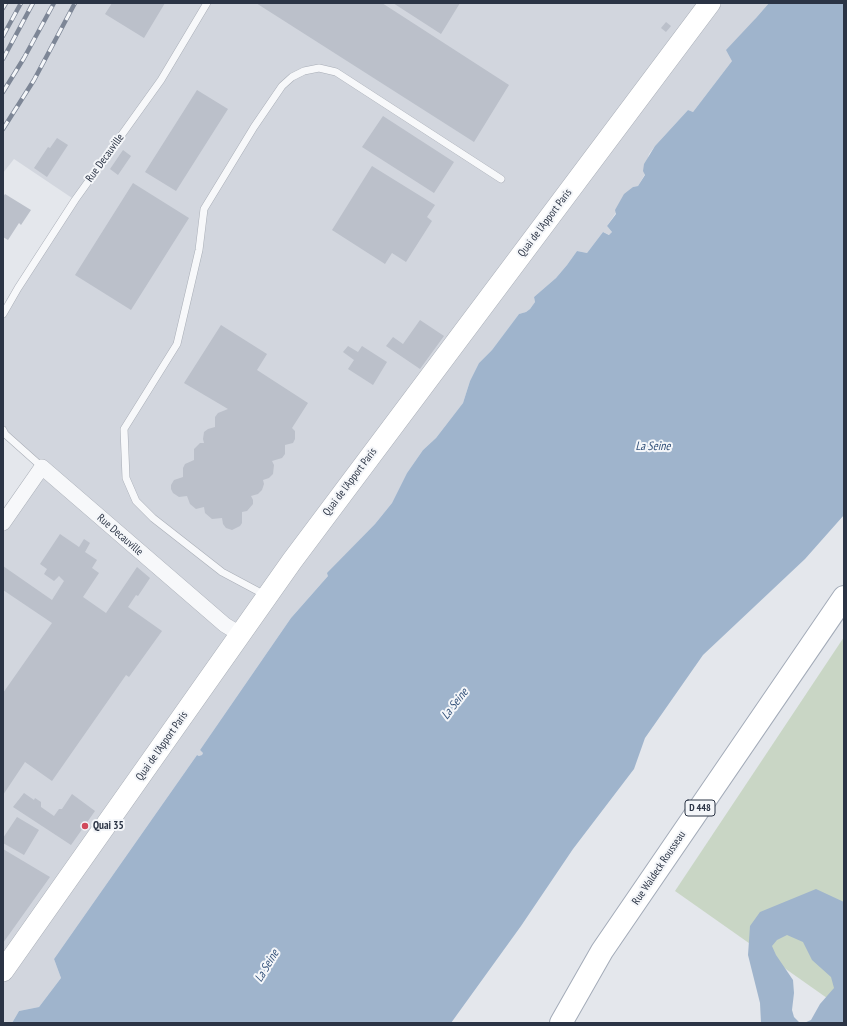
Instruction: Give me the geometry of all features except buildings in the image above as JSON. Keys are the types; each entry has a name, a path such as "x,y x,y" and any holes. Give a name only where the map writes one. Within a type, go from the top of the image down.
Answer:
{"main road":[{"name":"Quai de l'Apport Paris","path":"4,966 267,596 351,481 710,3"},
{"name":"Rue Waldeck Rousseau","path":"561,1023 602,952 844,597"}],"street":[{"path":"3,523 42,467"},
{"name":"Rue Decauville","path":"42,467 188,593 225,624 240,634"}],"lane":[{"name":"Rue Decauville","path":"3,314 18,288 75,200 161,80 207,3"},
{"path":"267,596 222,572 153,518 136,501 126,478 124,429 177,344 200,250 204,209 254,127 282,86 304,71 319,68 336,72 500,179"},
{"name":"Rue Decauville","path":"3,430 5,434 42,467"}],"shaded area":[{"path":"3,3 769,3 756,18 732,61 693,112 688,110 649,154 645,174 638,186 633,187 607,226 612,232 610,235 603,232 587,253 577,251 556,278 534,297 535,302 530,309 519,314 492,350 479,363 470,381 463,403 436,438 423,450 407,473 392,503 375,524 328,573 328,576 291,618 200,750 203,753 202,755 197,755 54,959 61,978 39,1007 19,1011 12,1023 3,1023 3,523 41,467 3,430 3,314 75,200 14,159 3,173"}],"green space":[{"path":"844,637 844,1010 675,891"}],"water":[{"name":"La Seine","path":"769,3 844,3 844,515 805,559 703,655 645,738 634,769 573,849 521,926 451,1023 12,1023 19,1011 39,1007 61,978 54,959 197,755 202,755 203,753 200,750 291,618 328,576 327,573 375,524 392,503 407,473 423,450 436,438 463,403 470,381 479,363 492,350 519,314 530,309 535,302 534,297 556,278 577,251 587,253 603,232 609,235 612,232 607,226 616,214 615,210 624,194 633,187 638,186 645,175 643,171 644,164 655,146 688,110 693,112 732,61 726,50"},
{"path":"816,889 844,902 844,1023 804,1023 811,1020 820,1004 834,988 831,977 812,960 803,942 787,935 777,940 772,946 776,955 793,980 794,993 792,1010 794,1017 800,1023 761,1023 760,1003 748,955 750,926 760,912"}],"railway":[{"path":"3,8 6,3"},
{"path":"3,36 21,3"},
{"path":"3,59 33,3"},
{"path":"3,92 24,58 54,3"},
{"path":"3,129 34,80 75,3"}],"place":[{"name":"Quai 35","path":"85,826"}]}
